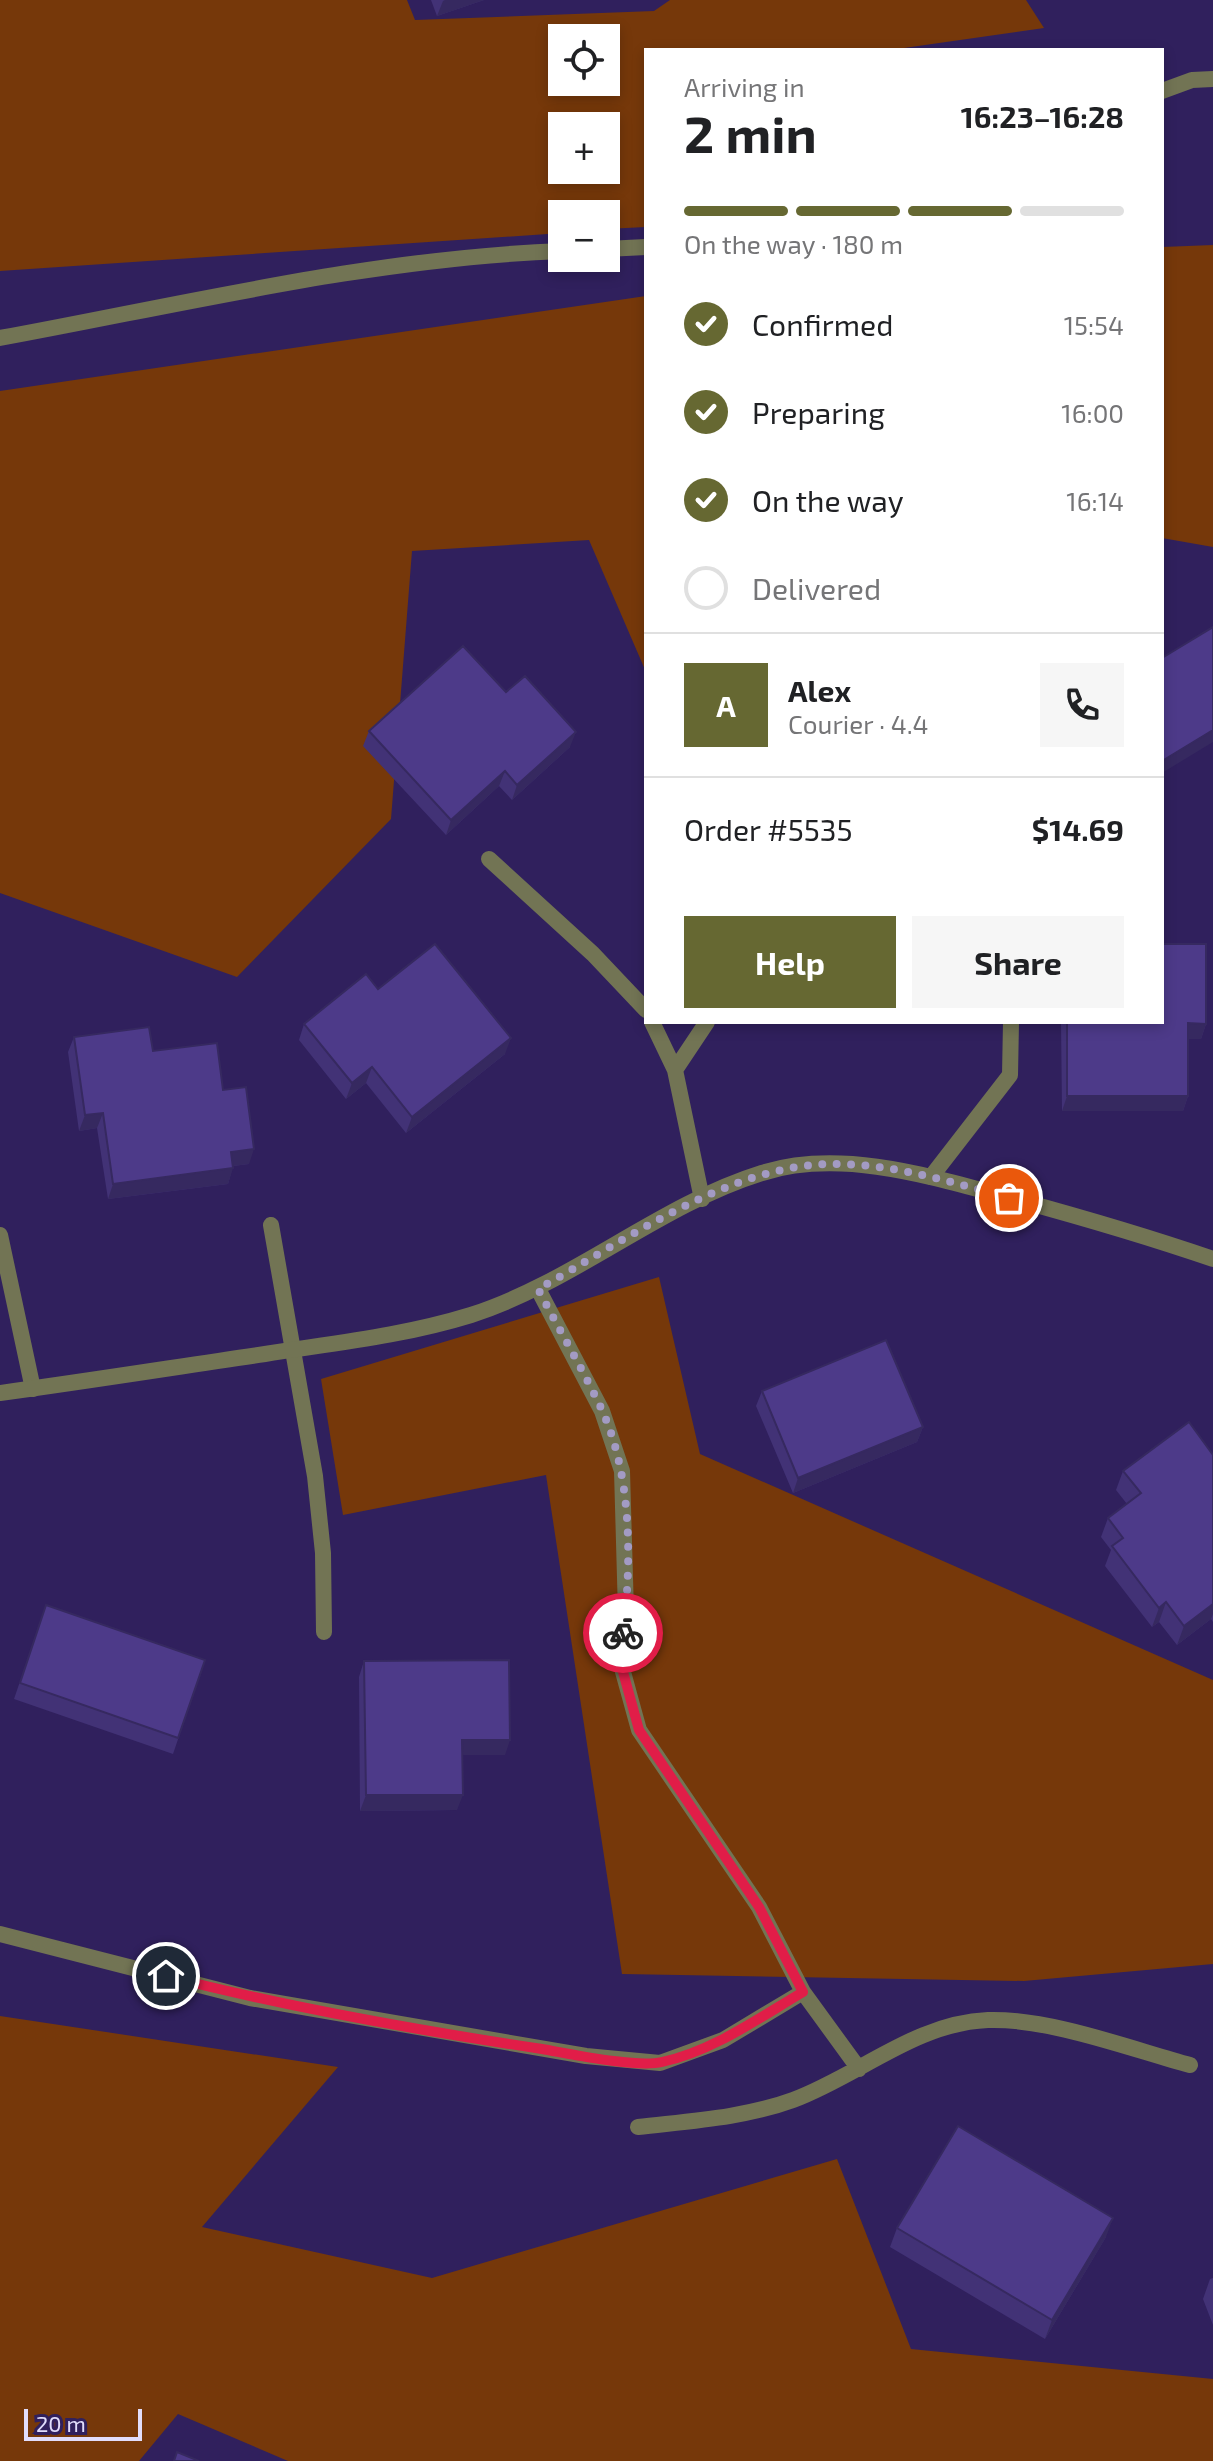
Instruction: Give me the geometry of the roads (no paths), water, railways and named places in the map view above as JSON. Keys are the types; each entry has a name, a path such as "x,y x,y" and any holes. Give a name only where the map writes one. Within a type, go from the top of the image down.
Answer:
{"street":[{"path":"1164,90 1192,80 1213,79"},
{"path":"620,248 644,247"},
{"path":"0,338 362,272 513,253 548,252"},
{"path":"489,859 565,927 644,1008"},
{"path":"653,1024 675,1070 702,1199"},
{"path":"675,1070 706,1024"},
{"path":"931,1177 1010,1075 1011,1024"},
{"path":"0,1393 403,1335 474,1314 538,1289 702,1199 763,1172 832,1163 887,1167 931,1177 1061,1212 1213,1259"},
{"path":"271,1225 315,1476 323,1553 324,1632"},
{"path":"0,1235 33,1389"},
{"path":"538,1289 602,1411 622,1471 626,1613 620,1661 639,1730 759,1907 803,1992 859,2069"},
{"path":"0,1934 250,1998 527,2047 660,2063 723,2040 803,1992"},
{"path":"638,2127 741,2114 793,2100 859,2069 928,2030 989,2020 1060,2029 1190,2065"}]}
